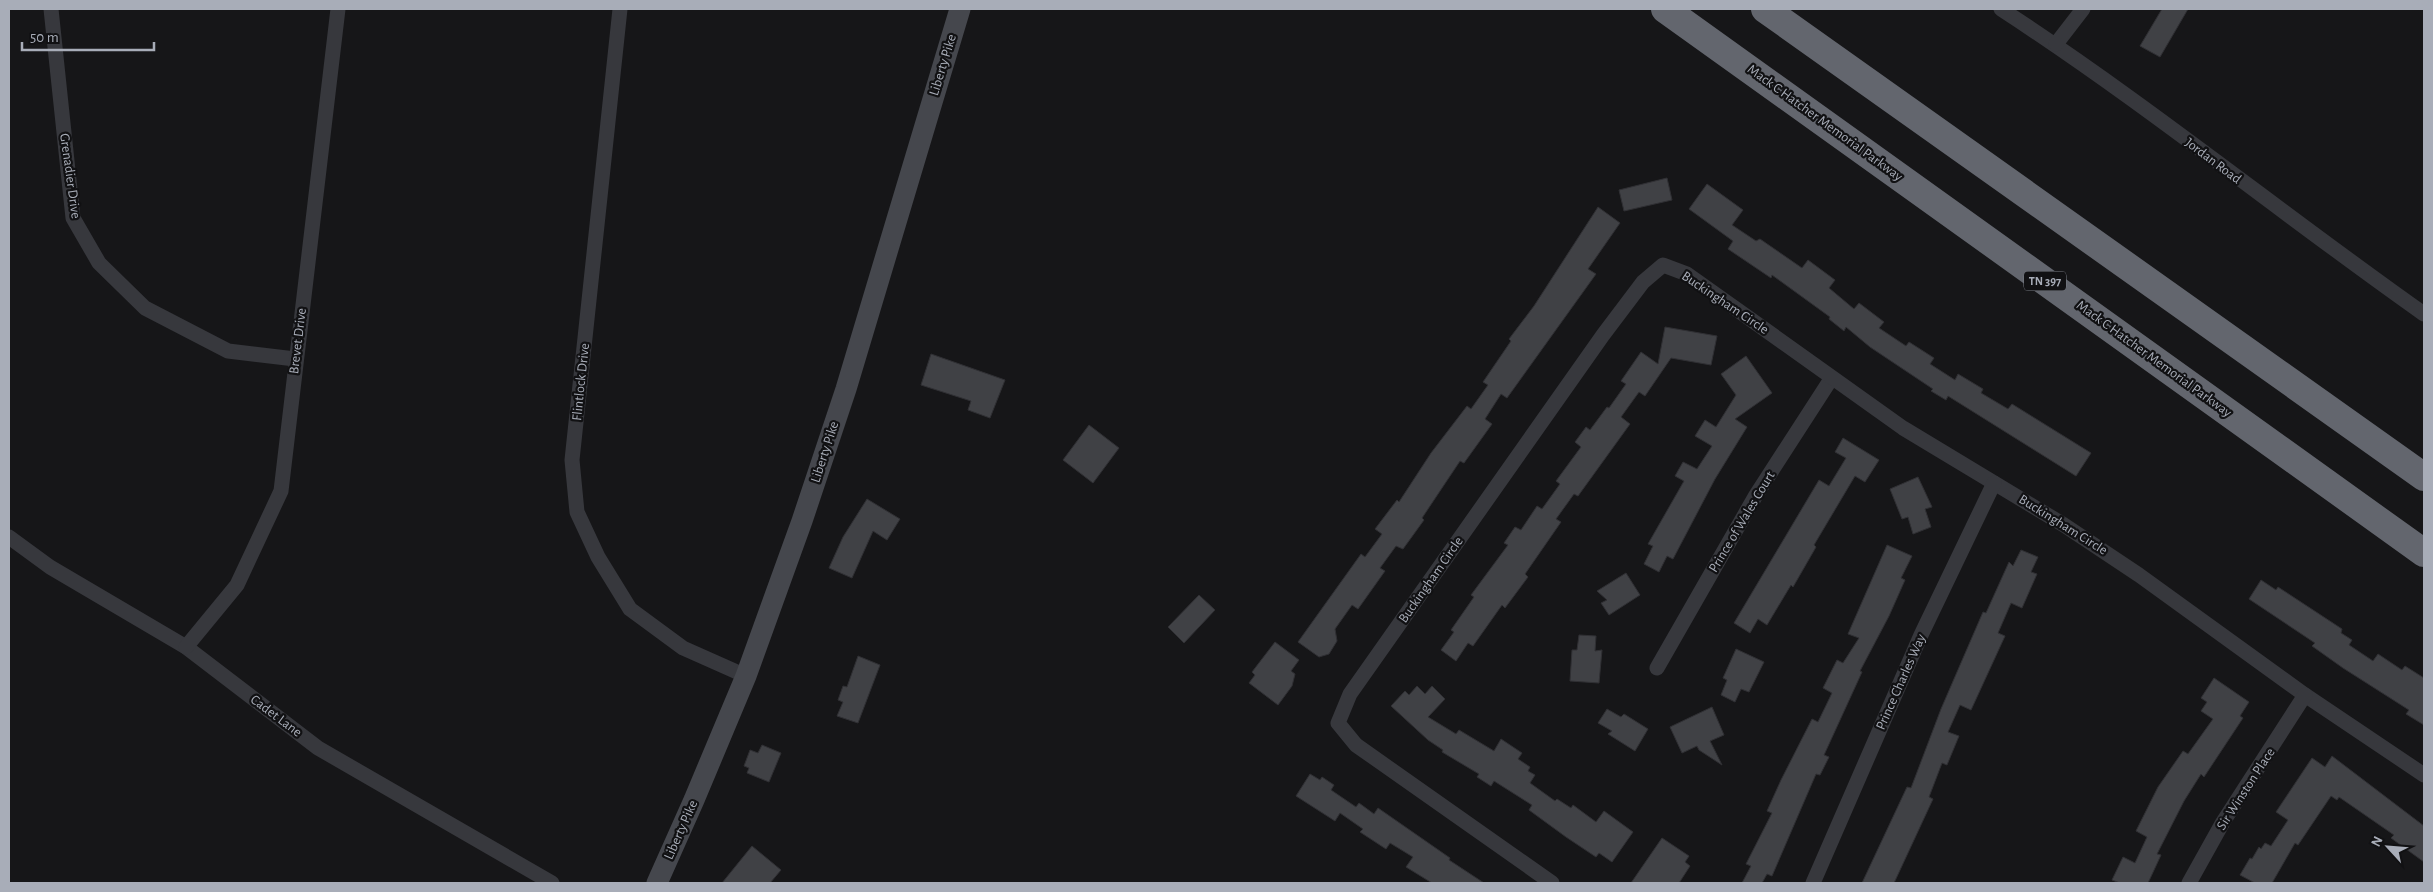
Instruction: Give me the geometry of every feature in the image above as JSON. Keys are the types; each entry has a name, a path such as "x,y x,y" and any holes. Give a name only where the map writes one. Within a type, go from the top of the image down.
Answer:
{"highway":[{"name":"Mack C Hatcher Memorial Parkway","path":"1665,9 2424,553"},
{"path":"1765,9 2424,477"}],"street":[{"name":"Grenadier Drive","path":"51,9 73,218 99,263 145,308 228,351 295,359"},
{"name":"Brevet Drive","path":"186,647 237,585 280,491 338,9"},
{"name":"Flintlock Drive","path":"620,9 572,460 577,512 598,556 630,608 683,648 746,676"},
{"name":"Liberty Pike","path":"657,883 746,676 802,521 846,389 960,9"},
{"name":"Jordan Road","path":"2002,9 2056,44 2347,260 2424,314"},
{"path":"2056,44 2083,9"},
{"name":"Buckingham Circle","path":"1552,883 1356,746 1338,723 1350,694 1603,335 1643,282 1664,265 1687,274 1902,428 2064,525 2139,575 2305,695 2424,775"},
{"name":"Prince of Wales Court","path":"1657,668 1756,495 1831,378"},
{"name":"Prince Charles Way","path":"1813,883 1921,635 1994,483"},
{"name":"Cadet Lane","path":"9,537 50,566 186,647 318,748 552,883"},
{"name":"Sir Winston Place","path":"2189,883 2223,822 2305,695"}],"building":[{"path":"2162,9 2188,9 2160,57 2140,46"},
{"path":"1667,178 1672,200 1624,211 1619,190"},
{"path":"1707,184 1743,210 1732,225 1756,241 1760,239 1802,268 1808,260 1835,280 1829,288 1854,309 1859,303 1884,322 1879,328 1906,346 1909,342 1934,358 1930,364 1955,380 1958,374 1983,389 1981,393 2008,409 2012,404 2091,453 2076,476 1948,396 1946,400 1931,391 1933,389 1870,347 1846,327 1844,331 1829,319 1830,317 1772,275 1771,278 1728,249 1733,241 1689,209"},
{"path":"1598,207 1620,223 1588,269 1596,274 1507,398 1501,394 1485,419 1492,424 1464,463 1460,461 1422,518 1424,520 1403,549 1396,546 1380,568 1385,571 1358,609 1352,605 1335,629 1337,641 1329,654 1319,657 1298,642 1361,554 1365,557 1382,534 1375,529 1397,500 1399,502 1431,453 1467,406 1471,409 1488,385 1483,382 1511,341 1509,339 1534,306"},
{"path":"1665,327 1717,336 1711,365 1671,358 1645,396 1639,392 1621,417 1630,424 1578,496 1574,494 1556,519 1561,522 1525,574 1528,577 1505,608 1502,605 1473,646 1468,643 1456,661 1441,650 1454,632 1451,630 1474,597 1471,595 1508,545 1504,543 1515,527 1521,530 1537,506 1542,509 1560,484 1556,481 1581,447 1575,442 1586,427 1590,430 1607,407 1609,408 1626,384 1621,381 1641,352 1658,364"},
{"path":"931,354 1005,380 990,418 968,410 971,401 921,385"},
{"path":"1746,356 1772,393 1735,419 1747,427 1715,479 1673,559 1667,556 1659,572 1644,564 1653,546 1648,544 1684,481 1675,476 1683,462 1697,469 1712,446 1695,436 1705,420 1716,427 1736,395 1721,374"},
{"path":"1089,425 1119,448 1093,483 1063,460"},
{"path":"1843,438 1879,460 1865,482 1855,476 1814,545 1816,547 1793,587 1791,585 1767,625 1758,619 1750,633 1734,623 1819,480 1829,486 1846,458 1835,452"},
{"path":"1918,477 1932,507 1925,509 1931,527 1913,534 1908,517 1902,519 1890,489"},
{"path":"867,499 900,519 887,540 873,531 852,578 829,568 843,537"},
{"path":"1887,545 1912,556 1901,578 1905,580 1889,616 1860,671 1862,672 1824,755 1829,757 1820,775 1816,774 1772,876 1767,874 1762,883 1742,883 1751,866 1746,864 1772,813 1767,811 1781,780 1812,719 1818,722 1832,693 1823,688 1837,660 1843,663 1859,638 1848,634"},
{"path":"2021,550 2038,557 2031,572 2037,574 2022,608 2011,603 1998,633 2005,636 1971,710 1960,705 1948,732 1959,736 1947,765 1942,763 1929,797 1933,799 1894,883 1862,883 1907,787 1911,788 1941,709 1983,612 1986,613 2009,562 2013,566"},
{"path":"1626,573 1640,595 1609,615 1601,603 1607,600 1597,591"},
{"path":"2261,580 2276,590 2278,587 2342,629 2341,633 2352,640 2349,645 2373,661 2378,654 2402,670 2405,666 2424,678 2424,725 2406,714 2409,710 2343,668 2312,646 2315,643 2249,599"},
{"path":"1199,595 1215,610 1184,643 1168,627"},
{"path":"1579,635 1596,636 1595,651 1602,650 1599,683 1570,681 1572,650 1577,650"},
{"path":"1275,642 1299,660 1291,671 1295,674 1292,686 1278,705 1249,683 1255,675 1252,672"},
{"path":"1736,649 1764,662 1749,692 1741,689 1735,702 1721,695 1727,680 1723,678"},
{"path":"858,656 880,665 858,723 837,716 843,702 838,700 843,686 847,687"},
{"path":"2214,678 2249,702 2240,716 2243,718 2204,777 2201,774 2184,801 2157,854 2161,855 2148,883 2120,883 2112,880 2123,857 2135,863 2147,837 2136,831 2158,787 2183,751 2188,754 2213,719 2201,711 2207,702 2201,698"},
{"path":"1417,686 1425,694 1432,686 1445,699 1428,717 1456,734 1459,730 1494,751 1501,739 1522,753 1518,759 1530,767 1528,771 1535,775 1530,783 1555,801 1557,799 1571,808 1573,805 1596,822 1604,811 1633,832 1612,862 1599,853 1596,857 1566,837 1529,810 1532,805 1494,781 1491,786 1477,777 1479,774 1442,752 1443,750 1428,740 1391,706 1405,691 1409,695"},
{"path":"1712,707 1724,735 1710,741 1722,765 1699,750 1697,746 1682,753 1670,727"},
{"path":"1607,709 1621,717 1624,714 1648,729 1635,751 1608,734 1612,731 1598,723"},
{"path":"762,745 781,753 769,782 747,773 749,768 744,766 750,750 758,753"},
{"path":"2332,756 2424,826 2424,862 2391,838 2394,835 2339,797 2337,800 2331,796 2298,845 2295,843 2272,883 2255,883 2240,875 2259,847 2261,849 2265,843 2271,846 2288,820 2276,812 2312,758 2325,767"},
{"path":"1310,774 1320,780 1322,777 1334,785 1331,790 1356,807 1359,803 1374,814 1378,808 1484,883 1432,883 1406,867 1413,857 1390,843 1386,849 1360,832 1363,829 1340,813 1335,821 1296,796"},
{"path":"1662,838 1689,856 1685,862 1690,866 1679,883 1631,883"},
{"path":"752,846 781,870 770,883 722,883"}]}
